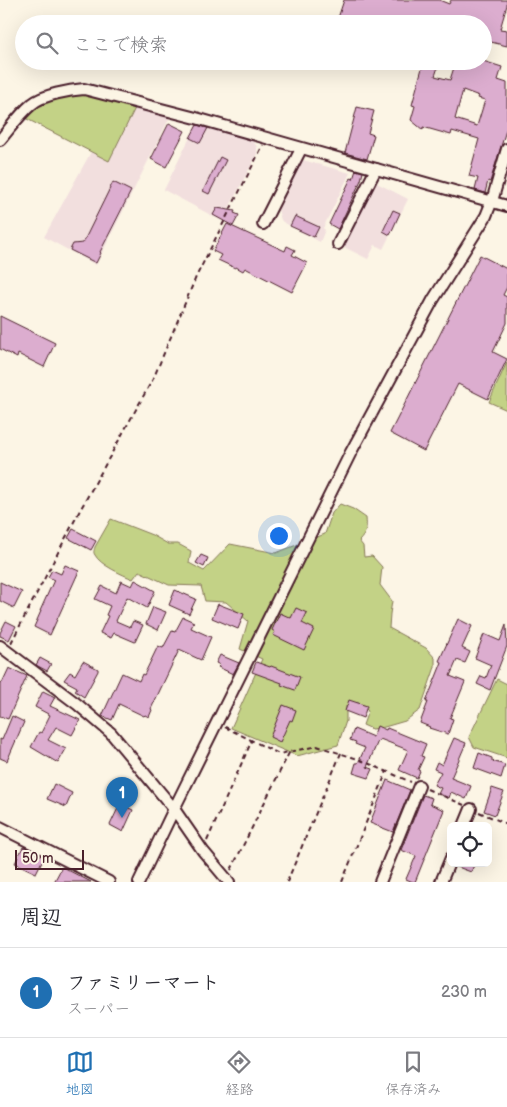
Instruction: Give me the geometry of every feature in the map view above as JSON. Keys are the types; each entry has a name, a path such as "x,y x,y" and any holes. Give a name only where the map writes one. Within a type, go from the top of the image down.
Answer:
{"street":[{"path":"0,140 33,103 58,93 84,89 196,118 507,206"},
{"path":"263,224 301,149"},
{"path":"139,882 351,452 433,300 486,216 492,202 507,149"},
{"path":"338,244 376,169"},
{"path":"2,648 77,704 110,733 174,809 203,851 228,881"},
{"path":"380,882 419,786"},
{"path":"466,822 472,809"},
{"path":"0,827 110,882"},
{"path":"441,882 447,867"}],"path":[{"path":"2,648 154,377 196,277 266,139"},
{"path":"216,723 279,754 317,746 341,753 286,882"},
{"path":"203,851 252,740"},
{"path":"228,881 290,751"},
{"path":"342,882 387,771"}],"shaded area":[{"path":"136,106 170,117 96,265 44,237 91,152 109,160"},
{"path":"197,123 252,140 257,147 257,154 222,221 164,190"},
{"path":"299,159 350,173 323,228 325,230 320,242 283,222 277,206"},
{"path":"373,181 408,199 383,249 375,245 368,259 340,245"}],"green space":[{"path":"61,95 87,95 136,106 109,161 23,117 37,105"},
{"path":"507,362 507,410 489,402"},
{"path":"340,504 353,509 366,518 366,531 359,541 363,546 364,557 372,556 382,567 380,585 392,601 389,628 426,648 435,658 435,667 420,710 405,721 372,729 363,725 368,711 359,702 346,706 346,721 338,745 297,756 231,728 262,659 240,649 248,621 226,602 205,601 201,586 169,585 139,571 133,579 107,566 98,559 94,551 111,519 152,535 168,544 178,544 191,551 189,563 204,571 230,544 276,553 325,534 332,513"},
{"path":"497,679 507,684 507,758 474,747 469,737"}],"building":[{"path":"344,0 439,0 449,4 451,0 507,0 500,29 507,30 507,46 492,42 492,15 339,15"},
{"path":"492,64 502,67 498,80 507,83 507,127 485,193 475,190 478,178 469,176 479,139 452,131 451,135 423,127 423,130 411,120 415,106 412,105 421,70 437,70 435,76 450,80 453,70 492,70","holes":["463,90 479,96 478,98 485,100 477,126 455,119"]},
{"path":"357,107 374,111 368,133 374,135 367,159 345,153"},
{"path":"169,123 185,131 166,167 151,159"},
{"path":"197,125 208,128 200,143 190,138"},
{"path":"220,157 226,160 209,194 203,191"},
{"path":"356,170 363,172 361,180 338,229 329,224"},
{"path":"113,182 131,191 96,263 70,250 73,244 83,243"},
{"path":"217,208 235,211 234,213 239,215 233,226 213,215"},
{"path":"393,210 400,213 390,235 383,231"},
{"path":"295,216 319,227 314,237 290,226"},
{"path":"227,224 285,251 287,246 295,250 292,255 307,263 292,292 245,268 243,271 218,260 221,255 213,251"},
{"path":"480,255 507,269 507,287 503,295 507,297 507,323 493,352 507,359 488,399 458,384 424,451 390,433"},
{"path":"0,316 55,343 44,367 18,354 17,358 0,349"},
{"path":"73,529 96,541 91,550 68,538"},
{"path":"201,555 208,558 204,567 196,563"},
{"path":"65,565 79,571 50,635 34,627 54,580 48,577 52,570 61,574"},
{"path":"135,580 155,591 147,608 127,597 116,621 130,627 133,621 143,625 135,642 114,633 111,638 100,633 108,616 106,615 110,606 95,599 102,586 116,593 121,581 132,586"},
{"path":"0,582 22,592 14,608 0,601"},
{"path":"175,590 196,599 189,614 169,605"},
{"path":"218,604 244,614 238,629 212,618"},
{"path":"153,607 166,612 158,630 146,624"},
{"path":"296,608 307,613 302,623 314,629 304,650 273,635 275,632 272,630 280,613 291,618"},
{"path":"183,617 194,622 191,628 211,637 201,660 179,650 149,717 119,704 112,720 102,716 122,673 139,681 142,674 144,675 158,646 163,648 172,631 175,632"},
{"path":"458,619 472,626 462,648 470,652 465,663 457,660 450,676 465,682 450,718 453,719 448,734 420,723 442,662 439,661"},
{"path":"6,621 16,626 9,640 0,636"},
{"path":"506,625 507,646 490,690 477,684 481,676 486,678 491,665 475,658 484,634 500,641"},
{"path":"220,655 239,663 233,674 218,667 220,665 216,663"},
{"path":"40,658 51,664 47,671 36,665"},
{"path":"83,661 98,669 84,697 75,691 77,687 64,680 70,672 75,675"},
{"path":"256,662 300,677 295,690 252,672"},
{"path":"9,668 27,676 8,719 0,716 0,682 2,683"},
{"path":"43,691 55,697 50,706 80,720 72,735 56,727 48,740 66,749 58,763 31,747 50,715 35,707"},
{"path":"349,700 367,706 363,718 345,711"},
{"path":"283,705 296,710 280,742 270,737"},
{"path":"12,716 24,722 7,761 0,758 0,739 2,740"},
{"path":"377,726 386,730 387,728 426,744 421,756 424,757 418,770 420,771 417,778 399,770 408,750 380,739 367,767 373,769 369,778 353,773 356,763 358,763 365,748 350,740 354,729 373,737"},
{"path":"454,738 466,743 451,778 471,786 466,799 451,792 449,798 438,794 441,788 434,785 441,772 434,769 437,762 442,765"},
{"path":"479,753 492,758 492,761 505,765 501,778 474,768"},
{"path":"387,780 410,790 393,832 370,823"},
{"path":"54,784 72,793 66,807 47,799"},
{"path":"492,788 504,792 495,815 484,811"},
{"path":"423,795 432,798 430,804 444,810 415,882 413,882 406,879 416,856 401,850"},
{"path":"120,804 133,810 123,832 110,825"},
{"path":"23,847 44,857 36,873 15,863"},
{"path":"62,867 91,882 54,882"},
{"path":"458,867 473,867 471,872"}],"place":[{"name":"ファミリーマート","path":"122,818"}]}
